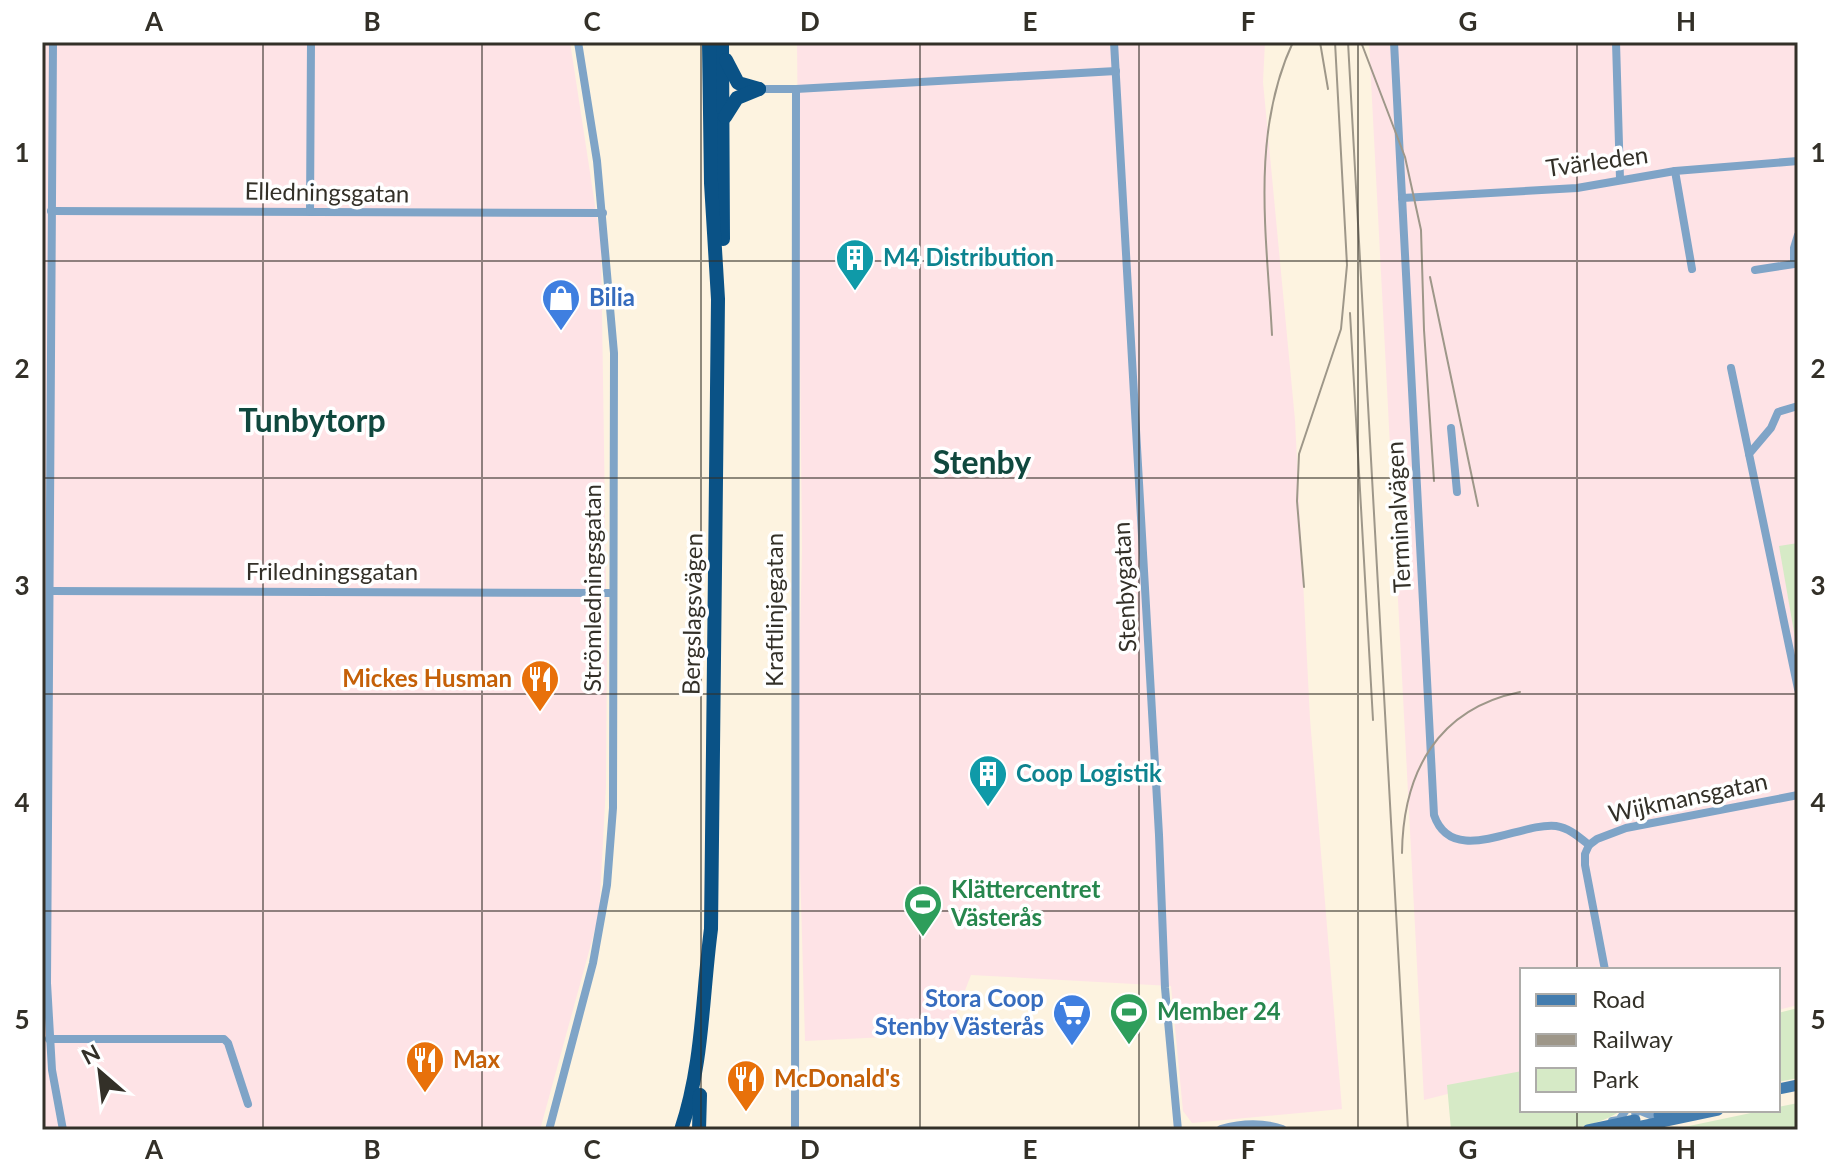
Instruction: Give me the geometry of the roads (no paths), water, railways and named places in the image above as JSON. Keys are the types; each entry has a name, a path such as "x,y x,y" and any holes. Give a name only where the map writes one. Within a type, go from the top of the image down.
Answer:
{"highway":[{"name":"Bergslagsvägen","path":"681,1130 696,1074 711,929 718,299 711,183 709,42"},
{"name":"Bergslagsvägen","path":"718,299 722,288 722,48"},
{"path":"722,48 738,83 759,89"},
{"path":"723,121 732,103 759,89"},
{"name":"Bergslagsvägen","path":"699,1130 698,1108 711,997 711,929"}],"main road":[{"path":"1623,1130 1634,1117 1672,1112"},
{"path":"1588,1130 1634,1117 1694,1112"}],"street":[{"path":"53,42 49,1039 63,1130"},
{"path":"310,212 311,42"},
{"name":"Strömledningsgatan","path":"549,1130 593,963 607,885 613,797 614,353 603,213 578,42"},
{"name":"Stenbygatan","path":"1114,42 1165,988 1178,1130"},
{"name":"Terminalvägen","path":"1394,42 1434,815 1446,835 1460,839 1481,840 1549,826 1565,828 1589,845"},
{"path":"1616,42 1620,179"},
{"path":"759,89 1116,71"},
{"name":"Kraftlinjegatan","path":"795,1130 796,89"},
{"name":"Tvärleden","path":"1402,198 1577,188 1675,171 1798,161"},
{"path":"1675,171 1692,269"},
{"name":"Elledningsgatan","path":"51,211 603,213"},
{"path":"1755,270 1794,264 1798,235"},
{"path":"1731,368 1798,689"},
{"path":"1749,453 1771,428 1778,412 1798,406"},
{"path":"1451,428 1457,492"},
{"name":"Friledningsgatan","path":"51,591 613,593"},
{"name":"Wijkmansgatan","path":"1589,845 1626,828 1798,795"},
{"path":"1589,845 1585,865 1605,968"},
{"path":"49,1039 224,1039 248,1104"},
{"path":"1576,1130 1634,1117"},
{"path":"1221,1130 1252,1125 1267,1125 1282,1130"}],"railway":[{"path":"1272,335 1265,223 1266,149 1280,77 1293,42"},
{"path":"1320,42 1328,89"},
{"path":"1304,587 1297,501 1299,454 1341,329 1347,265 1335,42"},
{"path":"1348,42 1408,1130"},
{"path":"1361,42 1405,157 1421,230 1434,481"},
{"path":"1430,277 1478,506"},
{"path":"1350,313 1373,720"},
{"path":"1402,853 1409,796 1430,749 1446,729 1467,713 1520,692"}],"place":[{"name":"M4 Distribution","path":"855,292"},
{"name":"Bilia","path":"561,332"},
{"name":"Mickes Husman","path":"540,713"},
{"name":"Coop Logistik","path":"988,808"},
{"name":"Klättercentret Västerås","path":"923,938"},
{"name":"Member 24","path":"1129,1046"},
{"name":"Stora Coop Stenby Västerås","path":"1072,1047"},
{"name":"Max","path":"425,1094"},
{"name":"McDonald's","path":"746,1113"}],"district":[{"name":"Tunbytorp","path":"312,421"},
{"name":"Stenby","path":"982,463"}]}
